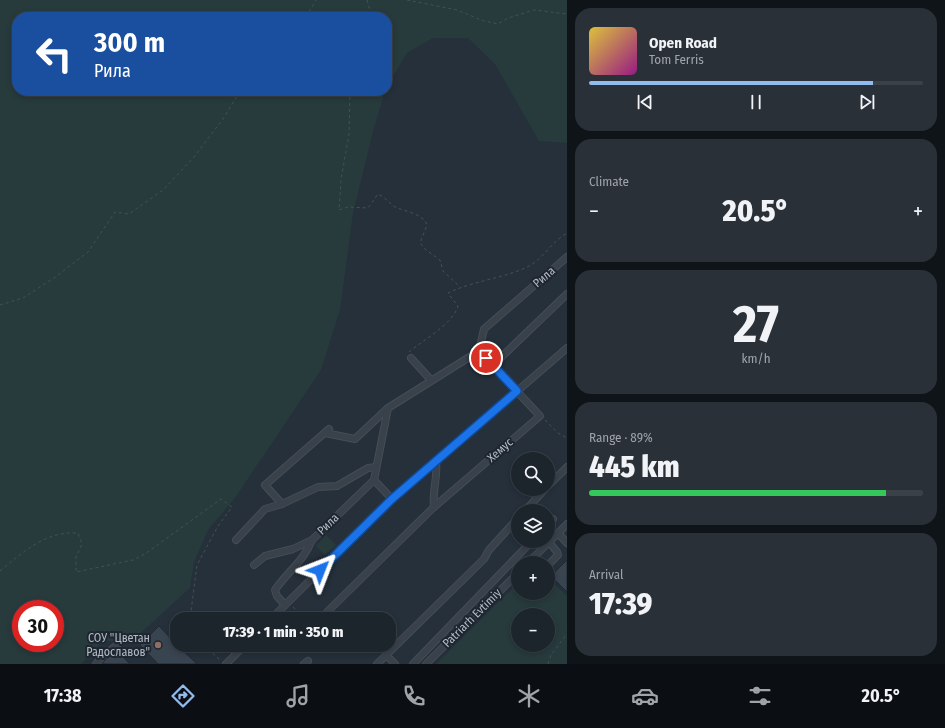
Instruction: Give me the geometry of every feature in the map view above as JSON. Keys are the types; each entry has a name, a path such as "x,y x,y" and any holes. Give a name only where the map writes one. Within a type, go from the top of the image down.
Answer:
{"street":[{"name":"Рила","path":"479,351 484,329 567,257"},
{"path":"493,365 567,294"},
{"path":"278,612 392,499 567,348"},
{"path":"282,504 265,485 327,431 355,439 388,408 479,351 540,416"},
{"path":"411,358 431,380"},
{"path":"388,408 374,480 392,499"},
{"name":"Хемус","path":"327,612 434,507 540,416"},
{"path":"434,507 433,494 438,474 436,461"},
{"path":"236,540 265,509 282,504 318,487 337,486 368,468 376,467"},
{"path":"555,479 567,467"},
{"name":"Рила","path":"254,565 265,556 292,549 312,540 374,480"},
{"path":"531,504 539,496"},
{"path":"555,536 567,524"},
{"path":"377,664 484,559 489,550 511,526"},
{"path":"558,533 567,543"},
{"path":"287,604 277,596 275,590 302,559 312,540"},
{"path":"413,664 525,548"},
{"path":"535,556 543,548"},
{"path":"554,548 558,555 555,558"},
{"name":"Patriarh Evtimiy","path":"426,664 511,580"},
{"path":"96,664 118,644"},
{"path":"225,664 238,652"},
{"path":"386,655 395,664"}],"path":[{"path":"309,12 316,0"},
{"path":"367,0 370,12"},
{"path":"407,0 458,10 498,24 508,18 534,10 567,14"},
{"path":"0,305 23,298 54,278 88,252 115,212 129,214 162,190 194,157 223,119 237,96"},
{"path":"350,96 349,134 341,180 339,210 348,207 368,208 378,194 388,199 394,206 426,221 427,225 420,243 426,250 440,260 443,271 460,287"},
{"path":"411,358 409,354 410,351 434,333 456,311 458,306 448,293 460,287 500,277 525,268 538,259 558,238 567,233"},
{"path":"540,416 558,433 567,438"},
{"path":"0,571 27,548 56,534 68,533 78,533 82,544 76,557 76,572 133,560 145,554 221,499 232,507 218,526 197,565 191,612"},
{"path":"287,604 296,612"},
{"path":"548,664 551,655 567,634"},
{"path":"212,652 225,664"}],"shaded area":[{"path":"0,0 567,0 567,143 539,141 495,64 468,38 433,38 407,53 392,78 392,12 12,12 12,96 384,96 353,213 340,310 321,370 235,498 208,530 194,562 190,588 132,641 103,641 81,664 0,664"},
{"path":"326,535 336,545 325,555 316,546"},
{"path":"555,585 567,596 567,664 436,664 511,590 511,600 555,600"}],"building":[{"path":"567,560 567,592 555,580 555,572"},
{"path":"159,626 170,638 170,652 184,652 197,664 158,664 140,645"},
{"path":"117,651 130,664 102,664 105,660"}],"place":[{"name":"СОУ \"Цветан Радославов\"","path":"158,645"}],"route":[{"path":"320,570 392,499 517,391 486,358"}]}
